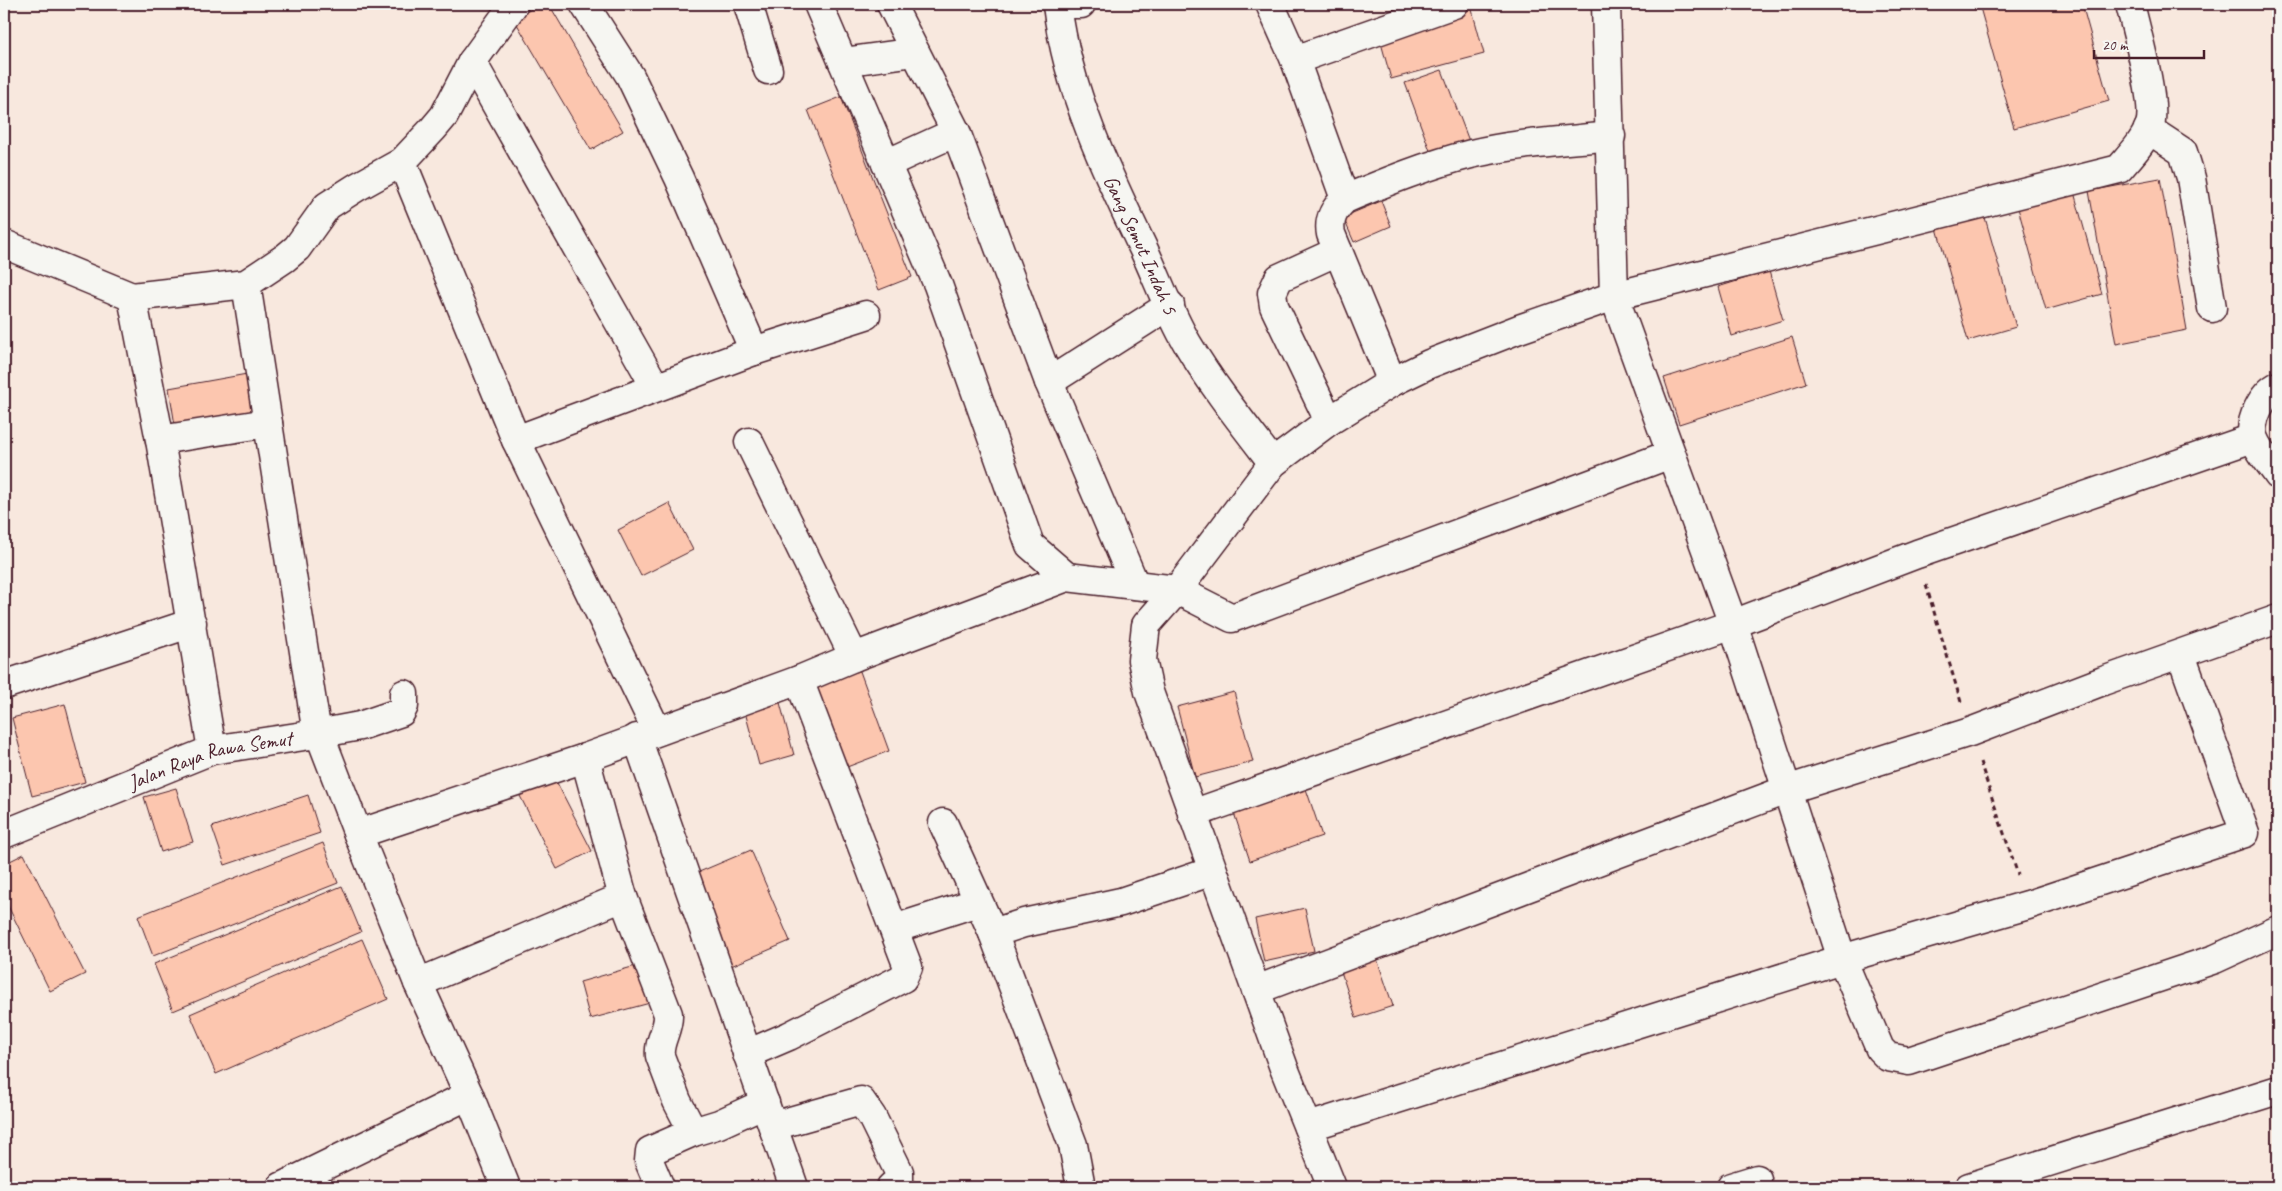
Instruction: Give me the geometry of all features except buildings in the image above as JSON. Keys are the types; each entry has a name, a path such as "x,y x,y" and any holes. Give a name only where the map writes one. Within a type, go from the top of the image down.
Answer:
{"street":[{"path":"4,244 132,297 246,284 297,248 327,206 402,162 444,116 472,62 514,4"},
{"path":"584,4 630,76 679,178 754,351"},
{"path":"748,4 768,70"},
{"path":"818,4 938,285 1030,545 1067,578"},
{"path":"891,4 956,132 1049,382 1135,586"},
{"name":"Gang Semut Indah 5","path":"1065,4 1060,30 1076,95 1100,156 1187,342 1237,415 1273,463"},
{"path":"1270,4 1295,60 1345,199"},
{"path":"1295,60 1454,4"},
{"path":"1606,4 1614,296 1733,624 1842,959 1880,1049 1888,1057 1909,1062 2215,959 2278,930"},
{"path":"1332,1187 1256,990 1149,692 1142,660 1146,625 1177,590 1273,463 1329,421 1392,382 1429,364 1614,296 2119,170 2138,148 2148,128 2151,103 2130,4"},
{"path":"843,62 915,52"},
{"path":"472,62 656,386"},
{"path":"2148,128 2183,152 2191,178 2212,308"},
{"path":"886,164 956,132"},
{"path":"1392,382 1331,234 1330,221 1338,206 1345,199 1416,170 1472,154 1520,146 1610,136"},
{"path":"402,162 516,440 647,735 747,1054 794,1187"},
{"path":"1329,421 1274,306 1272,293 1279,278 1338,251"},
{"path":"246,284 317,734 360,726 401,712 404,706 404,694"},
{"path":"132,297 160,440 212,750"},
{"path":"1049,382 1170,305"},
{"path":"516,440 656,386 754,351 866,315"},
{"path":"2278,386 2270,391 2260,406 2255,418 2253,438 2278,475"},
{"path":"160,440 268,423"},
{"path":"1192,814 1733,624 1917,554 2253,438"},
{"path":"749,442 854,657"},
{"path":"358,834 585,758 799,680 854,657 1067,578 1177,590 1232,618 1671,454"},
{"path":"1256,990 1786,790 1970,732 2103,681 2182,655 2278,619"},
{"path":"4,685 192,623"},
{"path":"1308,1126 1842,959 2028,905 2174,859 2245,833 2182,655"},
{"path":"747,1054 904,978 908,967 799,680"},
{"name":"Jalan Raya Rawa Semut","path":"4,834 212,750 317,734 321,738 418,983 469,1096 506,1187"},
{"path":"585,758 623,897 668,1014 667,1028 659,1048 660,1056 677,1101 693,1132"},
{"path":"943,823 993,933 1073,1146 1081,1187"},
{"path":"993,933 1024,923 1121,902 1213,871"},
{"path":"418,983 623,897"},
{"path":"894,929 978,902"},
{"path":"1969,1187 2278,1090"},
{"path":"281,1187 469,1096"},
{"path":"660,1187 649,1161 650,1151 693,1132 719,1124 769,1114 861,1101 872,1117 898,1172 899,1180 892,1187"},
{"path":"1731,1187 1757,1179"}]}
